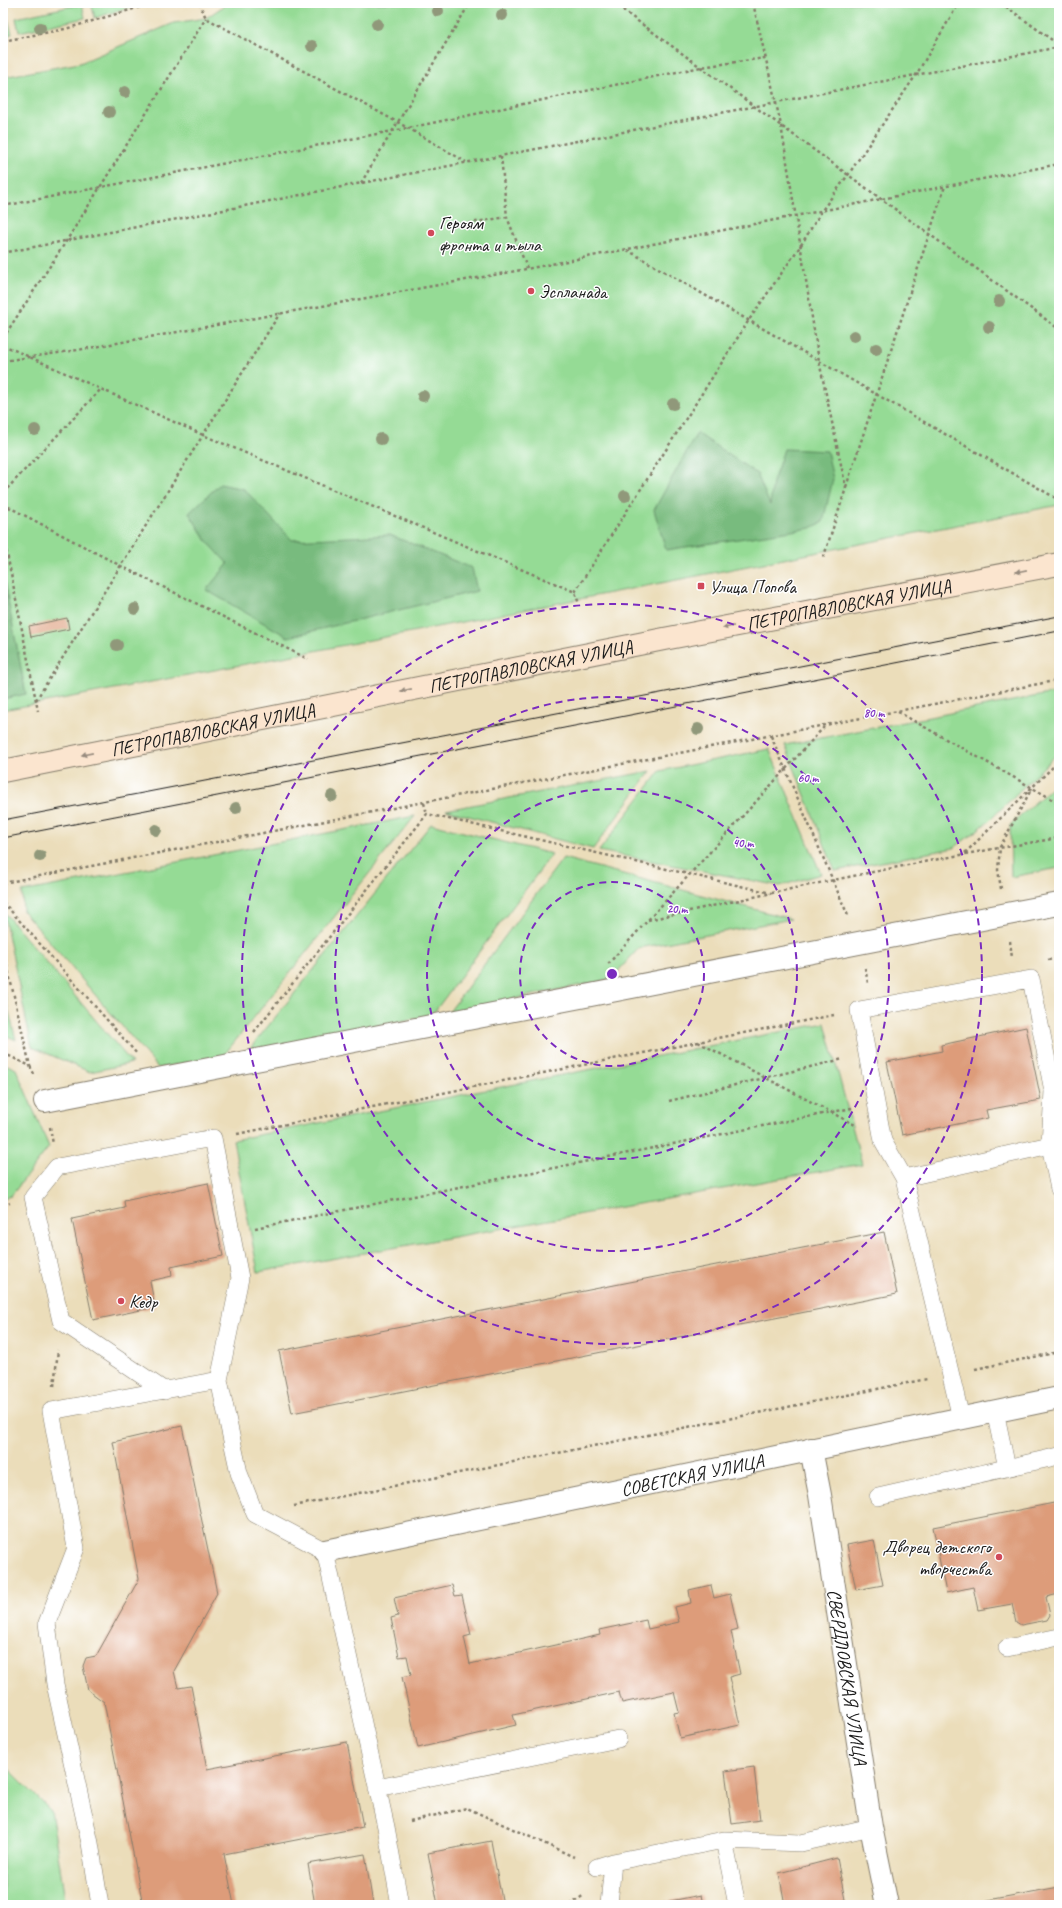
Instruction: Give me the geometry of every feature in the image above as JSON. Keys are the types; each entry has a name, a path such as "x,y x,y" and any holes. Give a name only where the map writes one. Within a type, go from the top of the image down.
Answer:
{"main road":[{"name":"ПЕТРОПАВЛОВСКАЯ УЛИЦА","path":"3,771 672,637 1059,564"}],"street":[{"path":"45,1101 1059,904"},
{"name":"СОВЕТСКАЯ УЛИЦА","path":"325,1551 1059,1398"},
{"name":"СВЕРДЛОВСКАЯ УЛИЦА","path":"811,1449 820,1495 871,1827 887,1905"}],"lane":[{"path":"961,1418 952,1374 904,1178 883,1141 867,1053 866,1009 1031,979 1053,1091 1050,1145 1059,1189"},
{"path":"165,1391 61,1321 33,1197 57,1167 213,1138 240,1278 219,1380 239,1473 255,1514 325,1551 386,1827 400,1905"},
{"path":"904,1178 1050,1145"},
{"path":"100,1905 90,1843 55,1684 47,1623 76,1548 51,1411 219,1380"},
{"path":"995,1411 1007,1468"},
{"path":"878,1497 1059,1456"},
{"path":"1007,1648 1059,1638"},
{"path":"377,1788 618,1739"},
{"path":"609,1905 605,1864 724,1840 801,1843 871,1827"},
{"path":"724,1840 737,1905"}],"path":[{"path":"3,41 65,29 154,3"},
{"path":"199,3 206,18 396,123 408,128 466,162"},
{"path":"361,183 470,3"},
{"path":"613,3 1059,329"},
{"path":"753,3 781,125 819,361 846,488"},
{"path":"578,604 575,592 749,320 801,245 823,209 916,75 959,3"},
{"path":"1001,3 1059,46"},
{"path":"3,338 67,240 206,18"},
{"path":"3,253 1059,46"},
{"path":"3,206 98,189 408,128 701,67 765,58"},
{"path":"501,156 507,217 526,268"},
{"path":"3,362 33,358 526,268 1059,164"},
{"path":"823,559 945,186"},
{"path":"451,226 507,217"},
{"path":"626,249 1059,500"},
{"path":"36,700 281,313"},
{"path":"3,345 102,388 203,435 575,592"},
{"path":"3,493 102,388"},
{"path":"3,504 121,566 308,659"},
{"path":"3,533 38,711"},
{"path":"3,883 1059,680"},
{"path":"898,712 1059,803"},
{"path":"607,965 825,726"},
{"path":"771,736 839,896"},
{"path":"965,853 1059,761"},
{"path":"998,870 1000,847 1032,788"},
{"path":"424,803 427,814"},
{"path":"427,814 771,893"},
{"path":"227,1066 427,814"},
{"path":"648,920 965,853 1059,838"},
{"path":"3,902 160,1079"},
{"path":"213,1138 866,1009 860,943"},
{"path":"3,948 30,1066 45,1101 57,1167"},
{"path":"698,1042 832,1112 883,1141"},
{"path":"3,1053 30,1066"},
{"path":"669,1101 867,1053"},
{"path":"231,1233 876,1103"},
{"path":"51,1411 61,1321"},
{"path":"255,1514 1059,1352"},
{"path":"386,1827 466,1808 605,1864 601,1884 570,1905"}],"green space":[{"path":"91,3 143,3 95,18"},
{"name":"Эспланада","path":"228,3 1059,3 1059,505 299,654 3,710 3,77 80,63 174,23 206,18"},
{"path":"82,4 85,18 19,32 16,18"},
{"path":"8,19 12,34 3,36 3,20"},
{"path":"697,433 757,474 770,505 773,482 784,449 827,451 833,479 823,522 811,528 666,550 654,510"},
{"path":"220,484 244,489 292,540 390,535 472,568 477,591 288,637 206,590 228,564 206,540 189,513"},
{"path":"3,575 26,694 3,699"},
{"path":"1059,692 1059,752 989,821 954,848 835,871 785,745"},
{"path":"769,749 821,874 780,886 599,851 660,771"},
{"path":"651,771 593,849 446,810"},
{"path":"1059,781 1059,868 1011,877 1010,825"},
{"path":"415,816 224,1055 158,1068 23,911 22,892"},
{"path":"431,824 552,854 432,1015 248,1051"},
{"path":"563,858 791,919 639,948 611,979 449,1012"},
{"path":"3,911 132,1063 90,1072 32,1047"},
{"path":"3,988 16,1040 3,1034"},
{"path":"1059,1005 1059,1034 1055,1012"},
{"path":"825,1023 862,1164 258,1272 233,1140"},
{"path":"3,1063 16,1069 49,1147 11,1196 3,1198"},
{"path":"3,1763 51,1811 66,1905 3,1905"}],"building":[{"path":"67,618 69,629 31,637 29,626"},
{"path":"1026,1027 1041,1100 986,1110 988,1118 902,1135 887,1062 942,1051 941,1045"},
{"path":"208,1183 223,1256 171,1267 172,1276 150,1281 155,1307 93,1320 72,1219 125,1208 124,1201"},
{"path":"884,1232 897,1294 292,1413 279,1351"},
{"path":"182,1426 217,1593 174,1671 178,1688 191,1686 207,1769 347,1742 363,1827 224,1854 234,1905 143,1905 104,1702 88,1690 83,1666 86,1658 96,1656 139,1579 113,1442"},
{"name":"Дворец детского творчества","path":"1059,1502 1059,1594 1046,1597 1050,1615 1047,1620 1021,1625 1016,1622 1012,1604 978,1610 973,1587 946,1593 933,1527"},
{"path":"874,1540 883,1585 856,1590 847,1545"},
{"path":"452,1585 455,1596 462,1595 471,1635 464,1637 470,1664 600,1635 599,1630 646,1620 648,1629 679,1622 675,1607 691,1603 689,1590 711,1585 714,1598 730,1594 738,1629 731,1631 740,1674 729,1677 740,1725 680,1738 674,1713 679,1712 674,1692 622,1703 619,1692 513,1715 516,1725 418,1748 402,1677 411,1675 407,1656 399,1657 391,1618 398,1616 394,1598"},
{"path":"754,1767 760,1820 732,1824 725,1771"},
{"path":"491,1841 503,1905 438,1905 428,1853"},
{"path":"365,1854 373,1905 315,1905 308,1864"},
{"path":"837,1858 846,1905 785,1905 779,1873"},
{"path":"1059,1887 1059,1905 967,1905 967,1904"},
{"path":"701,1895 703,1905 655,1905 655,1904"}],"tram line":[{"path":"3,820 1059,616"},
{"path":"3,838 1059,631"}],"place":[{"name":"Героям фронта и тыла","path":"431,233"},
{"name":"Эспланада","path":"531,291"},
{"name":"Улица Попова","path":"701,586"},
{"name":"Кедр","path":"121,1301"},
{"name":"Дворец детского творчества","path":"999,1557"}]}
